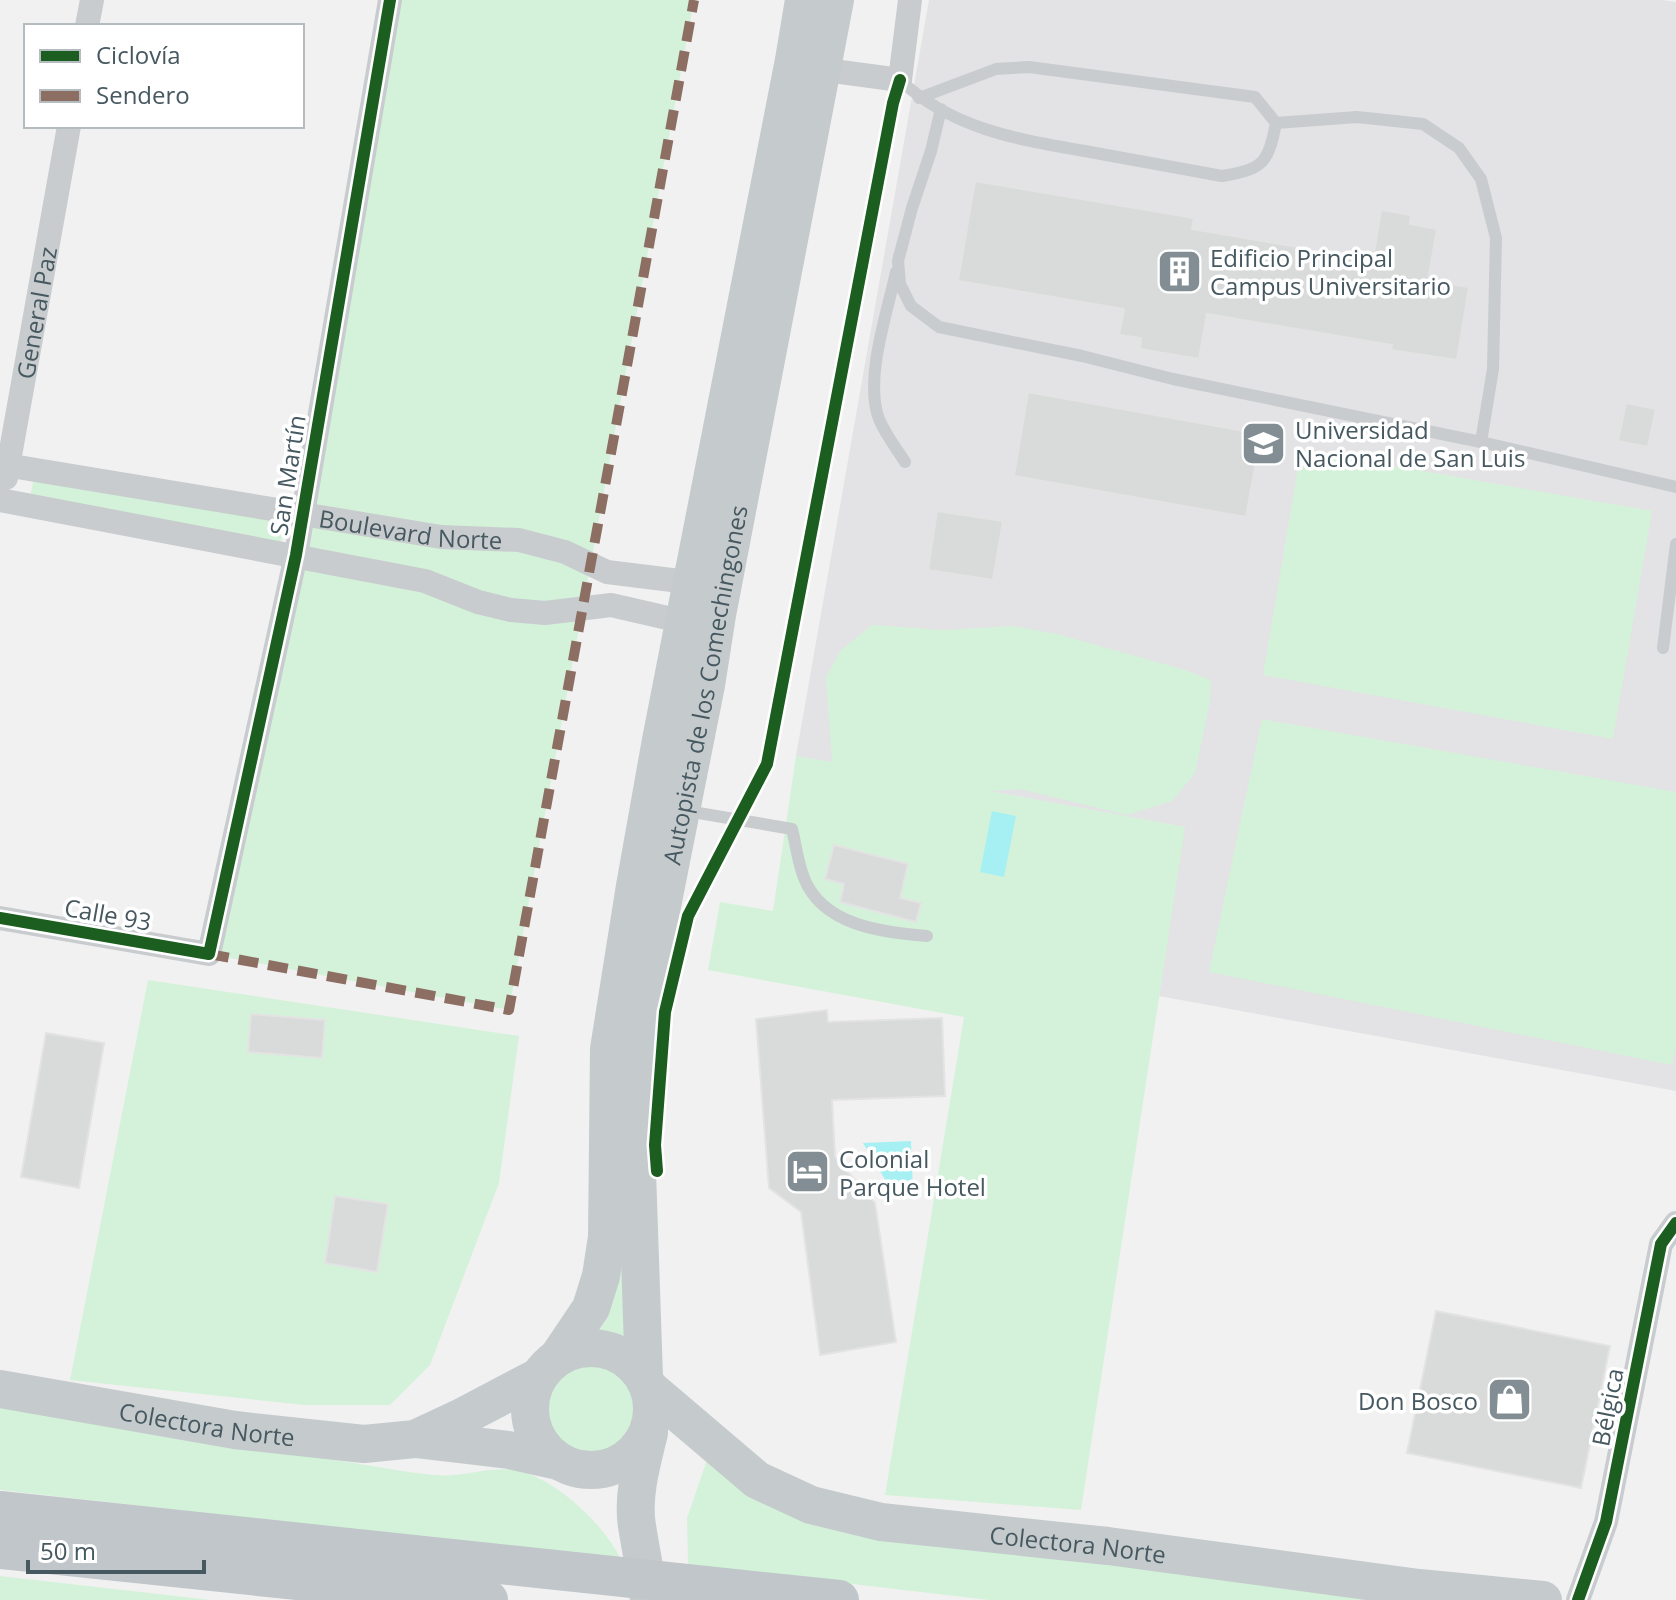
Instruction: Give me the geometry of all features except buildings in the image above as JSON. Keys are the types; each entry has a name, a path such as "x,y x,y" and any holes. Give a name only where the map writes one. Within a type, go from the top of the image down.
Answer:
{"highway":[{"path":"0,1511 839,1600"},
{"path":"0,1549 488,1600"}],"main road":[{"name":"Autopista de los Comechingones","path":"548,1367 591,1308 601,1276 607,1237 609,1049 640,857 699,625 808,68 810,1"},
{"name":"Autopista de los Comechingones","path":"649,1600 644,1552 636,1524 648,1397 637,1171 644,1027 656,936 706,685 699,625"},
{"name":"Colectora Norte","path":"415,1439 460,1418 576,1349 596,1347 615,1352 631,1362 648,1397 757,1480 825,1509 881,1522 1108,1546 1419,1588 1543,1600"},
{"path":"548,1367 531,1395 529,1414 534,1432 544,1448 636,1524"},
{"name":"Colectora Norte","path":"0,1389 235,1430 364,1444 415,1439 509,1450 564,1464"},
{"path":"564,1464 587,1470 603,1469 633,1454 644,1441 648,1397"}],"street":[{"path":"87,24 92,0"},
{"name":"San Martín","path":"209,954 296,555 390,0"},
{"path":"808,68 900,80 910,0"},
{"name":"General Paz","path":"0,500 4,465 69,128"},
{"name":"Boulevard Norte","path":"4,465 441,537 519,540 565,552 607,572 707,584"},
{"name":"Boulevard Norte","path":"0,500 425,581 478,602 511,610 545,613 611,605 699,625"},
{"name":"Calle 93","path":"0,918 209,954"},
{"name":"Bélgica","path":"1578,1600 1606,1522 1661,1244 1676,1223"}],"lane":[{"path":"900,80 919,98 1003,136 1222,176 1248,172 1270,155 1276,123 1255,97 1029,67 996,69 919,98"},
{"path":"905,462 879,420 874,395 876,370 898,261 941,109"},
{"path":"1276,123 1357,117 1423,124 1459,148 1481,179 1496,238 1493,369 1481,442"},
{"path":"898,261 900,284 911,306 939,327 1481,442 1676,487"},
{"path":"1663,648 1676,544"},
{"path":"680,809 792,829 804,878 818,902 841,919 898,933 927,936"}],"shaded area":[{"name":"Universidad Nacional de San Luis","path":"929,0 1676,2 1676,1091 1159,996 1184,827 796,756"}],"green space":[{"path":"390,0 694,0 509,1010 209,954"},
{"path":"1301,450 1652,511 1613,739 1263,675"},
{"path":"34,478 285,523 281,542 30,497"},
{"path":"872,625 944,630 1013,626 1057,634 1211,680 1210,701 1195,773 1172,801 1127,815 1020,789 990,791 1185,827 1081,1510 885,1495 964,1017 708,970 720,902 773,911 796,756 832,762 826,677 841,650"},
{"path":"1262,719 1676,792 1676,1046 1672,1065 1209,972"},
{"path":"148,980 519,1036 499,1183 430,1365 390,1405 304,1405 70,1380"},
{"path":"619,1228 636,1354 598,1333 609,1315"},
{"path":"591,1359 610,1363 626,1373 636,1389 640,1408 636,1427 626,1443 610,1453 591,1457 572,1453 556,1443 546,1427 542,1408 546,1389 556,1373 572,1363"},
{"path":"0,1404 408,1472 447,1475 514,1470 545,1481 576,1504 603,1532 621,1560 0,1490"},
{"path":"707,1460 751,1494 1473,1600 989,1600 688,1565 687,1518"},
{"path":"0,1576 211,1600 0,1600"}],"water":[{"path":"992,811 1016,816 1004,877 980,872"},
{"path":"911,1141 913,1190 892,1191 863,1143"}],"marked path":[{"path":"209,954 509,1010 694,0"}],"cycle path":[{"path":"0,918 209,954 296,555 390,0"},
{"path":"657,1171 655,1145 665,1012 688,916 767,764 893,103 900,80"},
{"path":"1578,1600 1606,1522 1661,1244 1676,1223"}],"place":[{"name":"Edificio Principal Campus Universitario","path":"1179,271"},
{"name":"Universidad Nacional de San Luis","path":"1264,443"},
{"name":"Colonial Parque Hotel","path":"808,1172"},
{"name":"Don Bosco","path":"1509,1400"}]}
